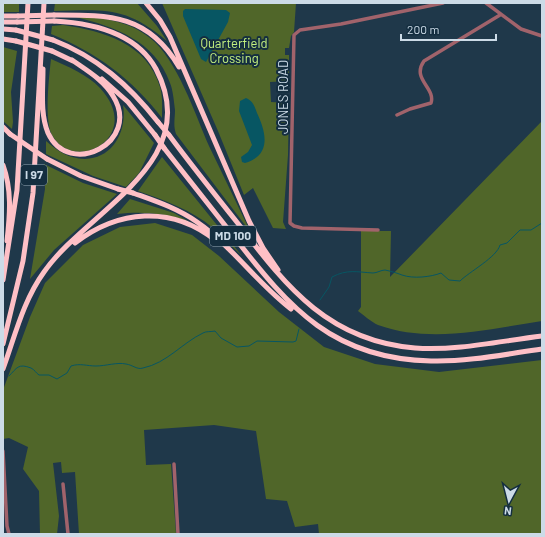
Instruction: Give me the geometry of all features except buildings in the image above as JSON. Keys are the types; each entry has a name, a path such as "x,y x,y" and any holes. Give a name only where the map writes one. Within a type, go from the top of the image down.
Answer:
{"highway":[{"path":"24,75 25,3"},
{"name":"I 97","path":"4,278 17,190 28,3"},
{"path":"44,3 43,110 46,127 52,140 63,149 84,154 99,150 111,141 118,130 119,110 114,96 103,83 72,60"},
{"name":"I 97","path":"3,344 23,261 33,193 44,3"},
{"path":"146,3 165,28 256,235 270,259 291,287"},
{"path":"3,16 54,18 113,17 144,29 160,41 173,57 199,107"},
{"path":"3,22 54,18 103,29 117,34 138,47 154,65 165,89 167,113 166,124 158,149 140,177 122,197 52,260 34,287 27,301 3,369"},
{"name":"MD 100","path":"3,28 53,40 90,58 113,74 134,93 158,122 271,267 314,309 343,328 374,340 402,346 444,348 542,336"},
{"name":"MD 100","path":"3,39 52,51 72,60 97,75 120,94 155,135 276,290 303,316 324,331 367,350 384,355 414,360 444,361 542,349"},
{"path":"3,127 10,134 47,159 81,176 163,203 188,216 211,233 286,306 302,318 324,331"},
{"path":"3,165 11,205 4,278"},
{"path":"52,260 90,231 103,224 124,218 148,216 169,218 190,225 209,235 237,257"}],"street":[{"name":"JONES ROAD","path":"378,230 302,228 294,226 290,223 294,35 300,30 341,24 443,3"},
{"path":"486,3 500,15 527,32 542,36"},
{"path":"397,115 410,109 431,103 431,96 420,75 420,66 424,60 500,15"},
{"path":"3,451 7,526 9,534"},
{"path":"174,464 178,534"},
{"path":"63,484 68,534"}],"green space":[{"path":"3,3 19,3 19,12 3,12"},
{"path":"55,3 137,3 157,26 167,41 139,21 126,16 114,12 88,10 54,11"},
{"name":"Quarterfield Crossing","path":"162,3 296,3 294,32 291,36 289,48 285,48 285,55 289,55 289,81 270,82 271,102 289,103 288,155 283,222 286,229 273,228 253,188 244,195 218,131"},
{"path":"76,17 105,19 124,24 142,32 160,47 177,73 209,146 251,233 176,134 174,125 175,110 171,86 163,68 154,56 144,46 118,31 105,25"},
{"path":"63,25 93,31 108,36 122,42 145,60 154,72 160,87 162,99 162,118 139,91 112,68 83,49 51,34 52,26"},
{"path":"3,47 17,51 11,92 12,129 3,121"},
{"path":"51,59 90,79 100,88 112,106 115,122 110,135 101,145 89,151 75,151 62,146 52,135 48,119 48,87"},
{"path":"123,105 154,143 139,173 126,187 93,176 46,154 46,141 58,150 72,157 84,159 105,153 118,138 122,128 124,117"},
{"path":"542,121 542,321 481,331 419,334 398,331 378,325 358,311 361,307 361,231 391,231 390,277"},
{"path":"162,157 242,256 213,228 196,216 168,202 138,191"},
{"path":"44,164 83,183 117,194 54,250 30,279 45,189"},
{"path":"130,199 174,213 188,221 153,213 117,214"},
{"path":"155,223 192,235 219,256 279,312 324,347 375,364 439,372 542,360 542,534 319,534 318,524 295,527 287,501 266,499 256,431 214,425 144,430 146,465 171,464 176,534 79,534 75,472 62,473 61,462 53,463 59,516 57,534 40,534 39,491 23,469 28,447 9,438 3,439 3,390 30,317 45,283 83,245 120,227"}],"shaded area":[{"path":"185,9 226,10 230,13 228,22 206,62 201,59 183,16 183,11"},
{"path":"246,98 252,102 263,128 264,142 263,149 260,154 254,159 245,163 242,162 241,157 248,152 252,145 239,111 240,101"}],"waterway":[{"path":"320,300 329,287 332,277 337,274 347,272 373,273 385,270 406,276 417,277 432,276 441,273 449,280 460,281 494,254 500,245 507,243 520,230 531,230 542,223"},
{"path":"9,376 20,366 31,368 39,375 49,375 57,379 67,373 71,366 77,365 96,366 123,364 141,368 160,362 195,337 206,332 215,331 221,338 237,347 249,346 257,341 293,342 296,341 299,329"}]}
